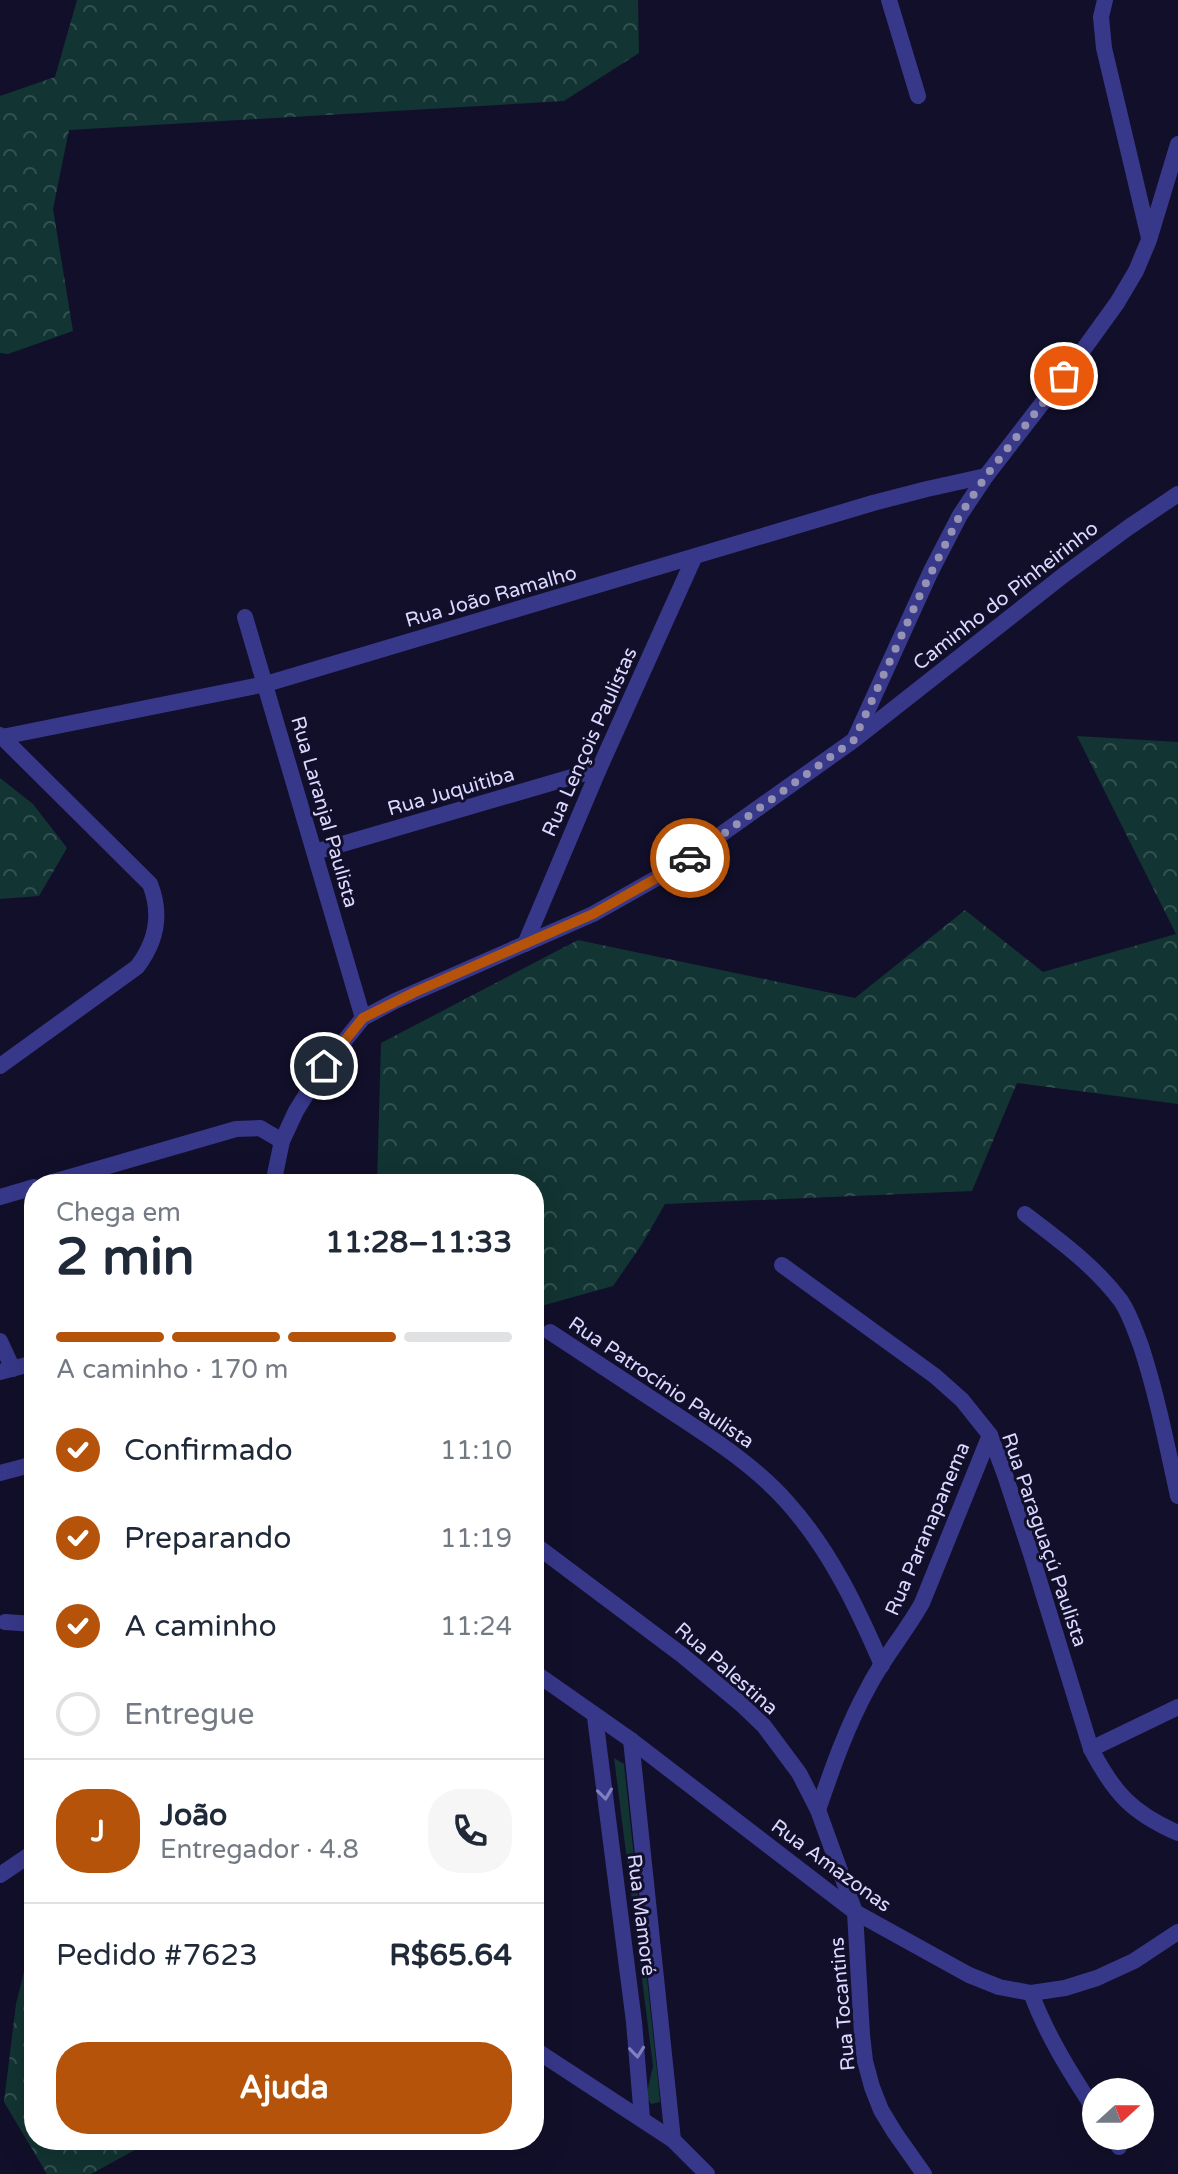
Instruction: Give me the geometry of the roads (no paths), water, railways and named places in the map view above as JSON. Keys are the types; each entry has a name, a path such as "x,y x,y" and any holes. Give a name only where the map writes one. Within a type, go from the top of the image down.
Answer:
{"street":[{"path":"889,0 918,96"},
{"path":"1105,0 1101,17 1104,48 1149,240"},
{"path":"854,740 960,515 1117,303 1136,271 1149,240 1178,144"},
{"name":"Rua João Ramalho","path":"1,736 266,684 873,503 986,476"},
{"name":"Caminho do Pinheirinho","path":"275,1174 282,1141 296,1111 324,1066 363,1018 593,914 671,870 854,740 1065,574 1178,494"},
{"name":"Rua Lençois Paulistas","path":"525,944 694,558"},
{"name":"Rua Laranjal Paulista","path":"245,617 363,1018"},
{"path":"0,1066 137,967 151,946 157,922 150,884 1,736"},
{"name":"Rua Juquitiba","path":"315,852 599,769"},
{"path":"81,1174 236,1129 260,1128 282,1141"},
{"path":"0,1197 24,1190"},
{"path":"1025,1214 1072,1250 1123,1303 1149,1370 1178,1496"},
{"name":"Rua Paraguaçú Paulista","path":"782,1265 935,1376 962,1400 990,1435 1031,1554 1091,1749 1104,1774 1124,1800 1151,1821 1178,1833"},
{"name":"Rua Patrocínio Paulista","path":"550,1332 720,1443 756,1471 786,1501 837,1571 882,1665"},
{"path":"0,1341 6,1371"},
{"name":"Rua Paranapanema","path":"818,1810 868,1687 922,1603 990,1435"},
{"path":"0,1473 24,1467"},
{"name":"Rua Palestina","path":"544,1551 660,1638 764,1726 799,1773 818,1810 855,1912"},
{"path":"5,1622 24,1623"},
{"name":"Rua Amazonas","path":"544,1679 631,1740 855,1912 969,1975 999,1987 1031,1993 1065,1988 1134,1961 1178,1932"},
{"path":"1091,1749 1178,1707"},
{"name":"Rua Mamoré","path":"595,1717 634,2022 642,2118"},
{"name":"Rua Mamoré","path":"631,1740 673,2140"},
{"path":"0,1875 24,1859"},
{"name":"Rua Tocantins","path":"855,1912 862,2035 868,2074 881,2110 924,2174"},
{"path":"1031,1993 1057,2052 1082,2090"},
{"path":"544,2055 673,2140 707,2174"}]}
